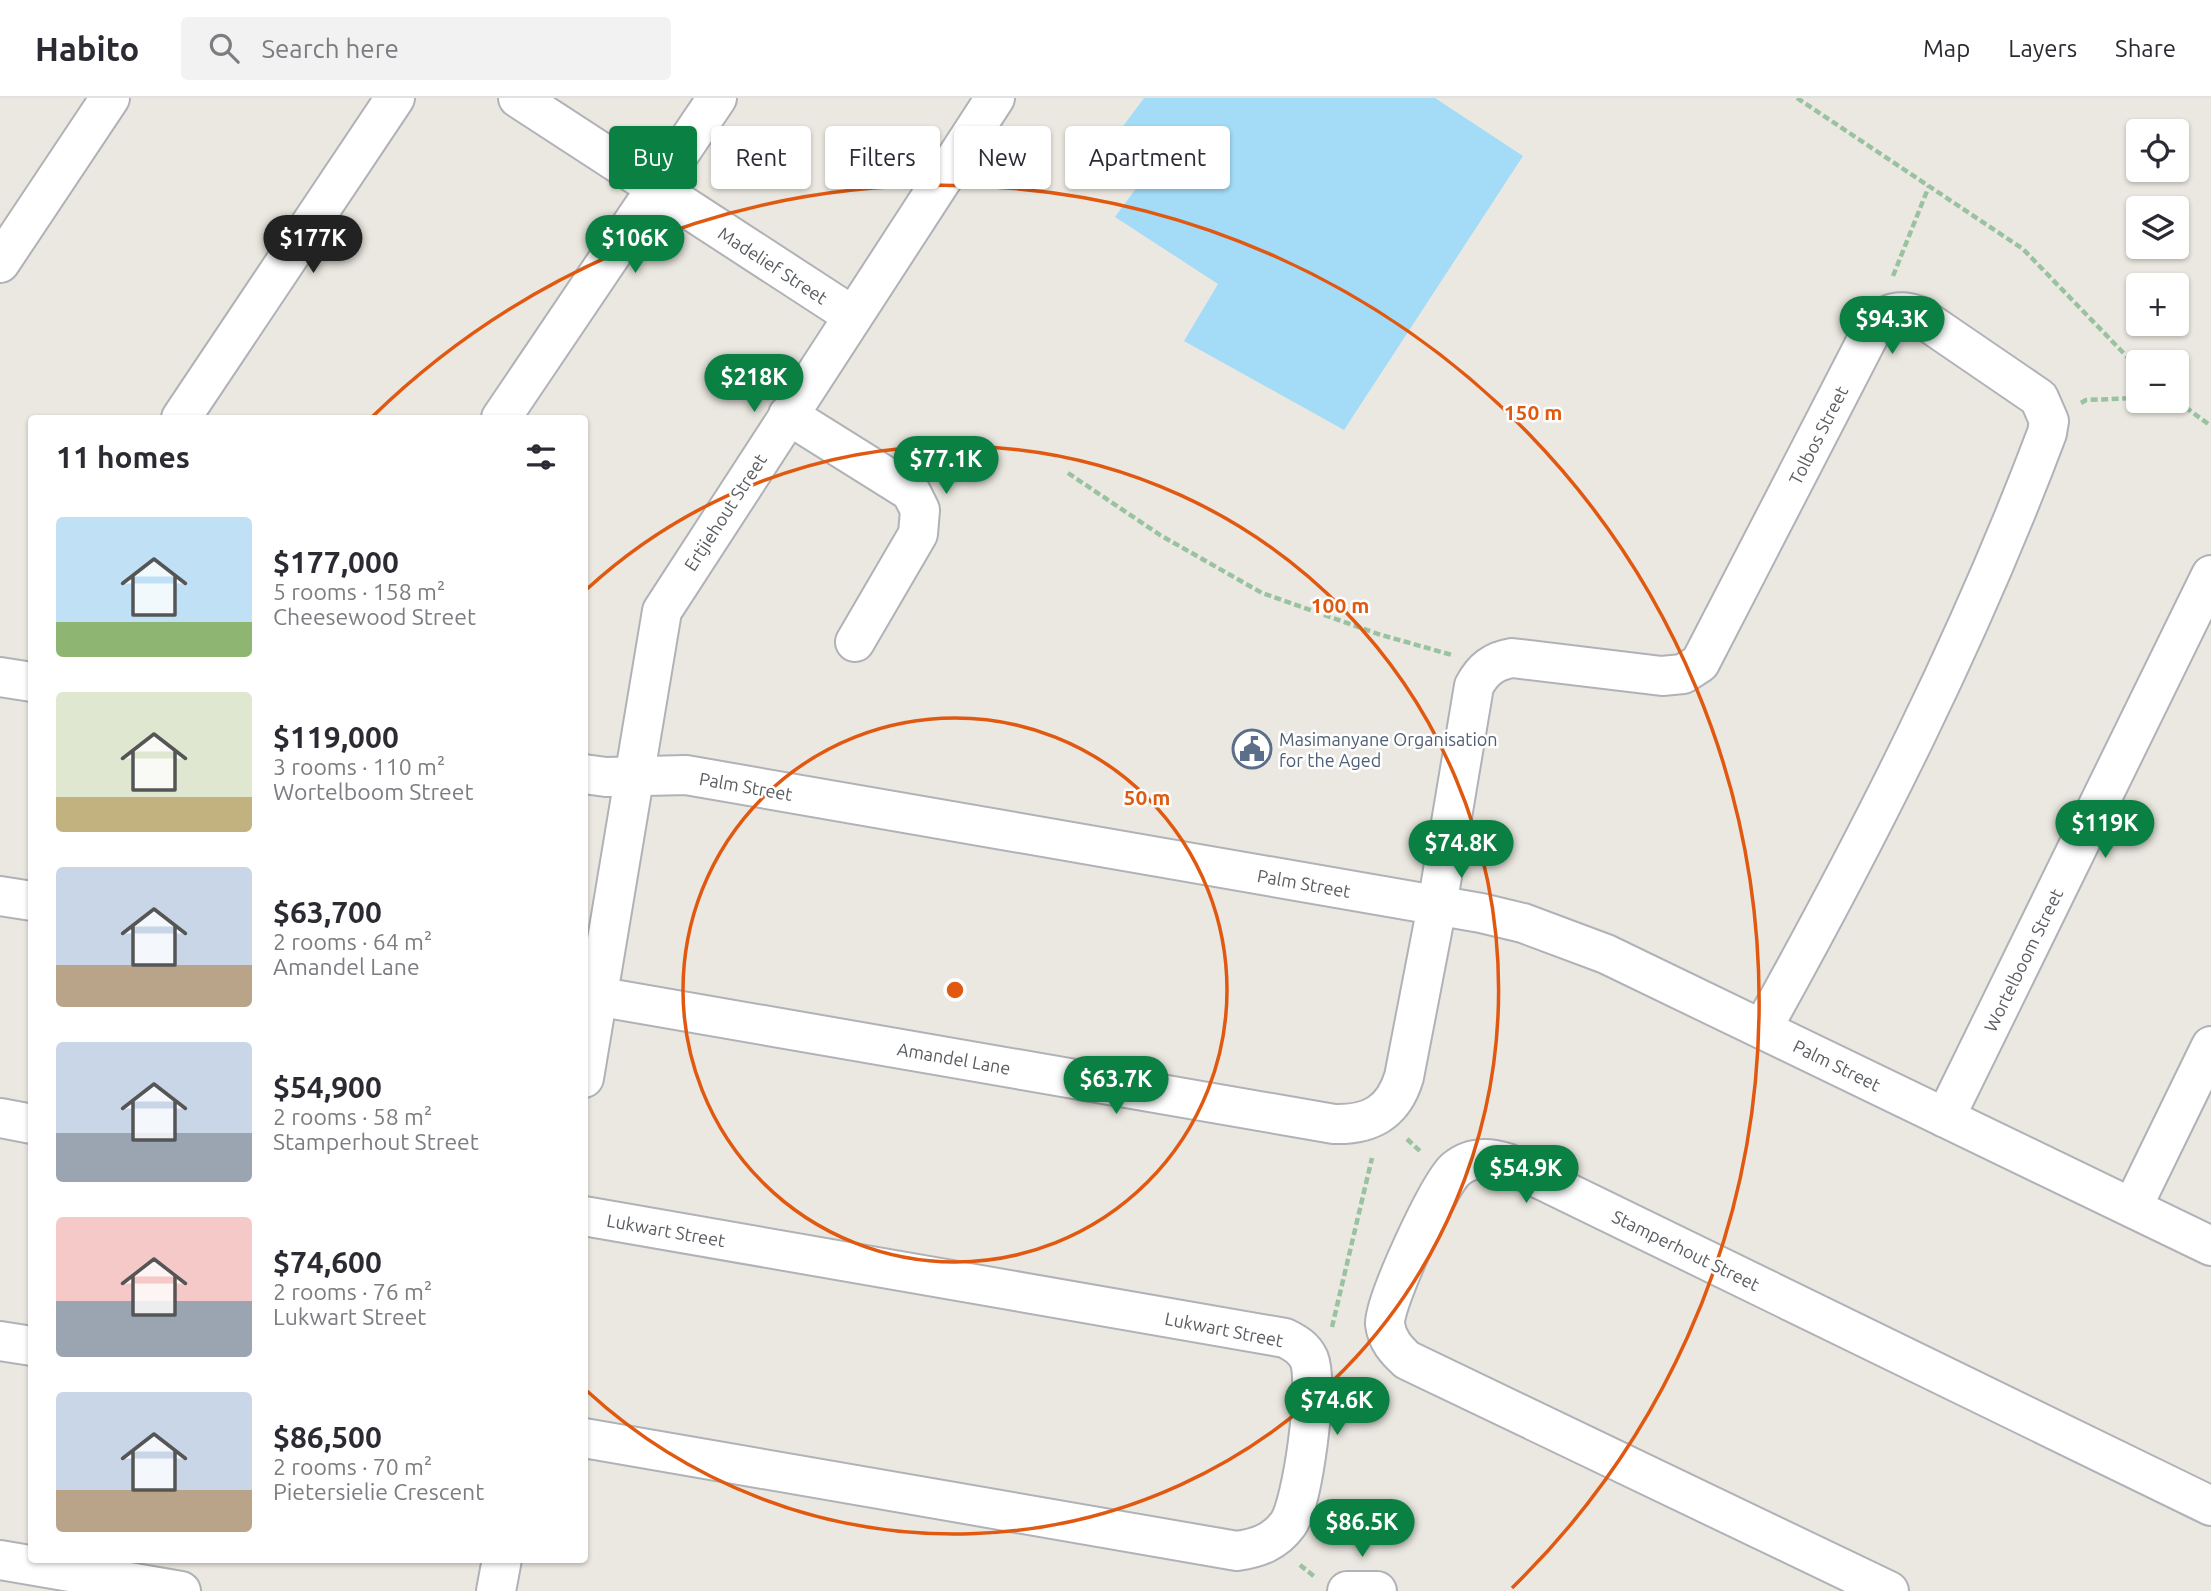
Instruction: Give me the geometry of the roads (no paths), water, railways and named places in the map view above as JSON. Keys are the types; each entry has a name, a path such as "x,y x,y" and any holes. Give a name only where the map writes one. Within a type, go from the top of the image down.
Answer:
{"street":[{"path":"0,263 110,98"},
{"path":"183,415 395,98"},
{"name":"Madelief Street","path":"518,98 853,316"},
{"path":"503,415 658,190 717,98"},
{"name":"Ertjiehout Street","path":"637,777 662,611 995,98"},
{"name":"Tolbos Street","path":"1437,906 1474,685 1490,665 1512,657 1673,676 1700,663 1874,326 1887,315 1911,313 2039,398 2049,421 2013,518 1941,684 1825,916 1762,1029"},
{"path":"788,415 911,492 920,510 918,534 856,642"},
{"name":"Wortelboom Street","path":"1945,1118 2211,575"},
{"path":"0,677 28,681"},
{"name":"Palm Street","path":"588,775 606,778 686,775 1481,913 1564,937 1762,1029 2211,1246"},
{"path":"588,1037 592,996 637,777"},
{"path":"0,896 28,900"},
{"name":"Amandel Lane","path":"592,996 1334,1124 1362,1122 1382,1115 1400,1091 1437,906"},
{"path":"2132,1208 2211,1046"},
{"path":"0,1118 28,1123"},
{"name":"Stamperhout Street","path":"1889,1591 1407,1360 1396,1351 1385,1326 1387,1302 1447,1176 1470,1160 1495,1159 1507,1163 2211,1506"},
{"name":"Lukwart Street","path":"588,1217 1285,1338 1298,1344 1308,1358 1314,1392 1296,1511 1283,1531 1271,1541 1237,1551 588,1439"},
{"path":"0,1341 28,1345"},
{"path":"0,1560 181,1591"},
{"path":"496,1591 501,1563"},
{"path":"1348,1591 1377,1591"}],"water":[{"path":"1144,98 1435,98 1523,156 1344,430 1184,341 1218,284 1115,217 1136,189 1230,189 1230,126 1123,126"}],"place":[{"name":"Masimanyane Organisation for the Aged","path":"1252,749"}]}
